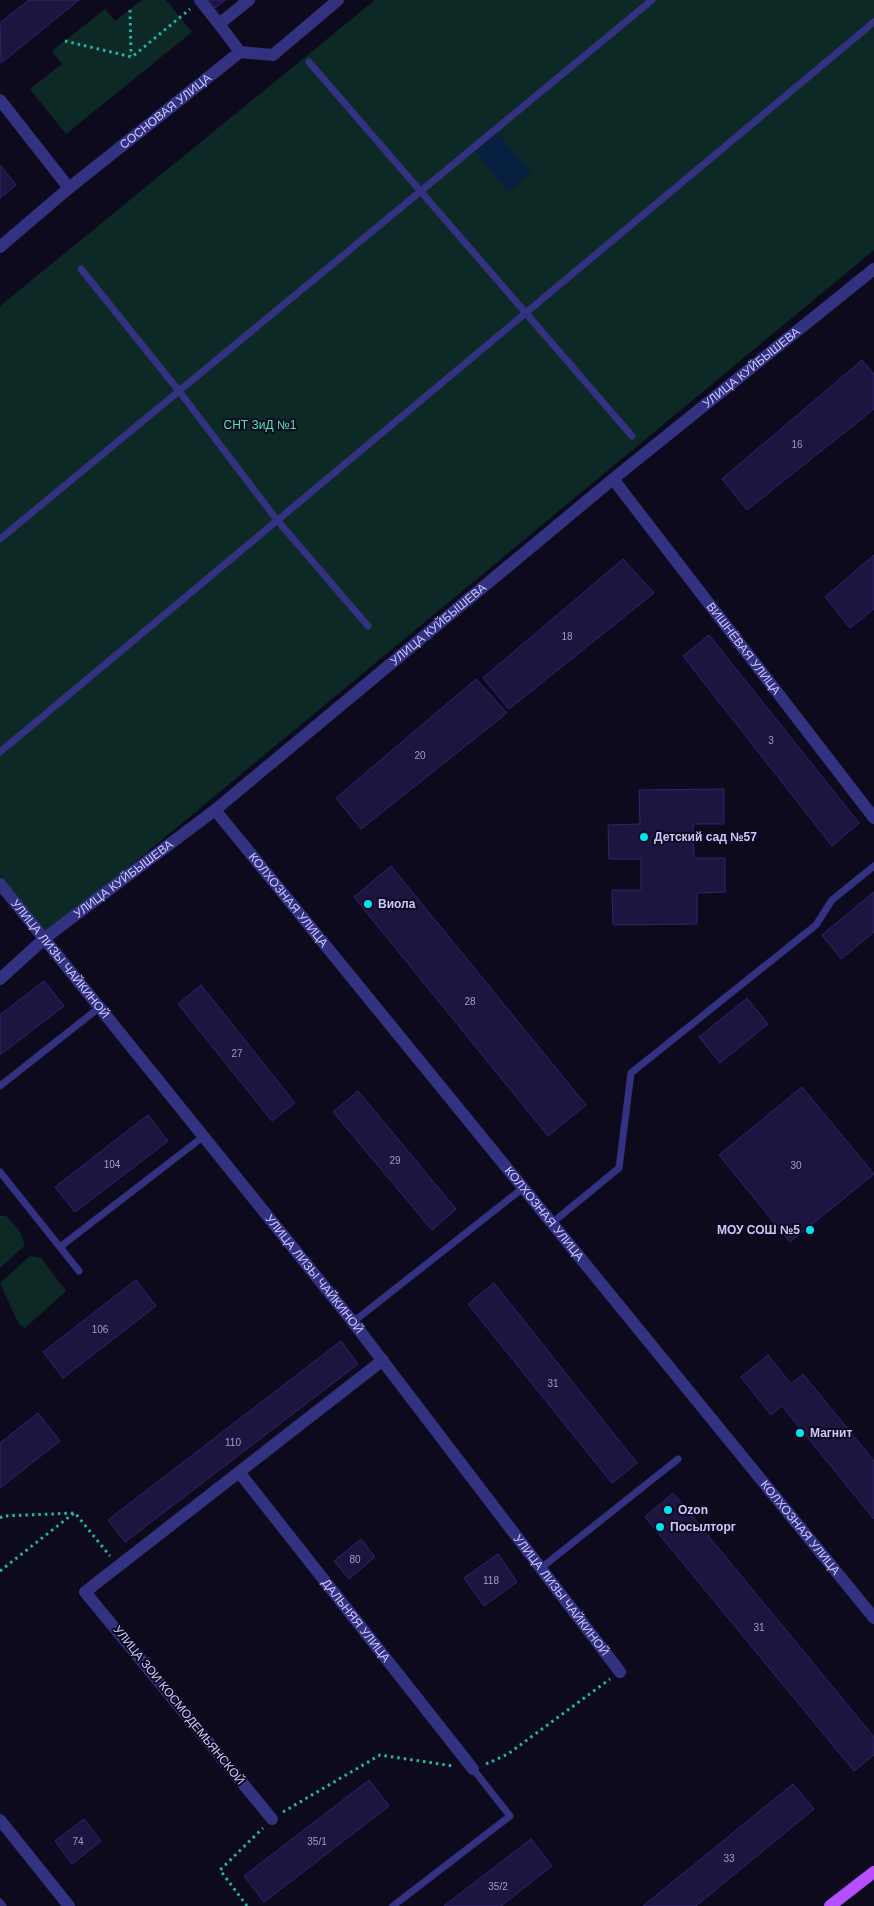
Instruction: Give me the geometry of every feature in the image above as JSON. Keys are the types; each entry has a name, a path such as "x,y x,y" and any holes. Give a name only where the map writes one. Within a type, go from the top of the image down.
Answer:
{"main road":[{"path":"830,1906 874,1872"}],"street":[{"path":"200,0 240,52 273,55 338,0"},
{"path":"219,24 249,0"},
{"name":"СОСНОВАЯ УЛИЦА","path":"0,247 70,188 240,52"},
{"path":"0,100 70,188"},
{"name":"УЛИЦА КУЙБЫШЕВА","path":"0,979 45,938 214,810 613,479 874,269"},
{"name":"ВИШНЁВАЯ УЛИЦА","path":"613,479 874,818"},
{"name":"КОЛХОЗНАЯ УЛИЦА","path":"214,810 874,1618"},
{"name":"УЛИЦА ЛИЗЫ ЧАЙКИНОЙ","path":"0,884 354,1322 620,1672"},
{"path":"118,1566 383,1360"},
{"name":"ДАЛЬНЯЯ УЛИЦА","path":"239,1472 472,1769"},
{"name":"УЛИЦА ЗОИ КОСМОДЕМЬЯНСКОЙ","path":"118,1566 85,1592 272,1819"},
{"path":"0,1820 68,1906"}],"lane":[{"path":"0,539 652,0"},
{"path":"0,752 874,22"},
{"path":"309,62 632,436"},
{"path":"81,269 179,391 277,520 368,626"},
{"path":"552,1223 619,1168 631,1073 816,925 832,900 874,866"},
{"path":"0,1086 100,1007"},
{"path":"60,1247 204,1136"},
{"path":"0,1172 79,1271"},
{"path":"354,1322 523,1188"},
{"path":"541,1568 678,1459"},
{"path":"393,1906 510,1816 472,1769"},
{"path":"0,1902 3,1906"}],"path":[{"path":"132,57 200,0"},
{"path":"130,10 132,57"},
{"path":"65,41 132,57"},
{"path":"75,1513 118,1566"},
{"path":"0,1518 3,1516 75,1513"},
{"path":"0,1571 75,1513"},
{"path":"247,1906 220,1870 272,1819 380,1756 472,1769 508,1754 620,1672"}],"green space":[{"path":"142,0 166,0 192,32 66,134 30,89 62,64 52,51 105,9 115,21"},
{"name":"СНТ ЗиД №1","path":"375,0 874,0 874,250 47,935 0,876 0,306"},
{"path":"0,1216 6,1216 21,1233 24,1246 0,1268"},
{"path":"30,1256 41,1258 66,1291 25,1328 19,1324 0,1283"}],"water":[{"path":"495,130 531,173 508,192 473,148"}],"building":[{"path":"29,0 79,0 1,63 0,23"},
{"path":"208,0 225,0 215,8"},
{"path":"0,165 16,185 0,198"},
{"path":"862,360 874,374 874,409 747,510 722,479"},
{"path":"874,555 874,609 850,628 825,597"},
{"path":"623,559 654,593 509,709 483,678"},
{"path":"709,635 859,823 832,846 683,656"},
{"path":"476,679 507,713 361,829 336,798"},
{"path":"724,789 724,824 693,824 694,858 725,858 725,892 697,893 697,924 613,925 612,890 641,890 641,859 609,859 608,825 640,824 639,790"},
{"path":"391,866 586,1105 548,1136 354,897"},
{"path":"874,892 874,932 841,959 822,935"},
{"path":"44,981 64,1006 0,1055 0,1015"},
{"path":"201,985 295,1103 272,1121 178,1004"},
{"path":"747,998 768,1024 720,1063 699,1037"},
{"path":"802,1087 874,1174 790,1242 719,1155"},
{"path":"358,1091 456,1209 432,1230 333,1112"},
{"path":"148,1115 168,1141 75,1212 55,1187"},
{"path":"136,1280 156,1306 63,1378 43,1352"},
{"path":"494,1283 637,1463 612,1483 468,1304"},
{"path":"341,1341 358,1364 125,1542 108,1520"},
{"path":"768,1355 791,1384 803,1374 874,1461 874,1519 782,1406 771,1415 741,1377"},
{"path":"38,1413 60,1441 0,1488 0,1443"},
{"path":"673,1493 874,1737 874,1755 854,1771 645,1517"},
{"path":"361,1539 375,1557 349,1579 334,1561"},
{"path":"498,1554 517,1582 484,1606 464,1578"},
{"path":"369,1780 389,1806 264,1902 244,1876"},
{"path":"793,1784 814,1809 696,1906 643,1906"},
{"path":"84,1819 101,1841 72,1864 55,1841"},
{"path":"531,1839 552,1866 501,1906 444,1906"}],"place":[{"name":"Детский сад №57","path":"644,837"},
{"name":"Виола","path":"368,904"},
{"name":"МОУ СОШ №5","path":"810,1230"},
{"name":"Магнит","path":"800,1433"},
{"name":"Ozon","path":"668,1510"},
{"name":"Посылторг","path":"660,1527"}]}
